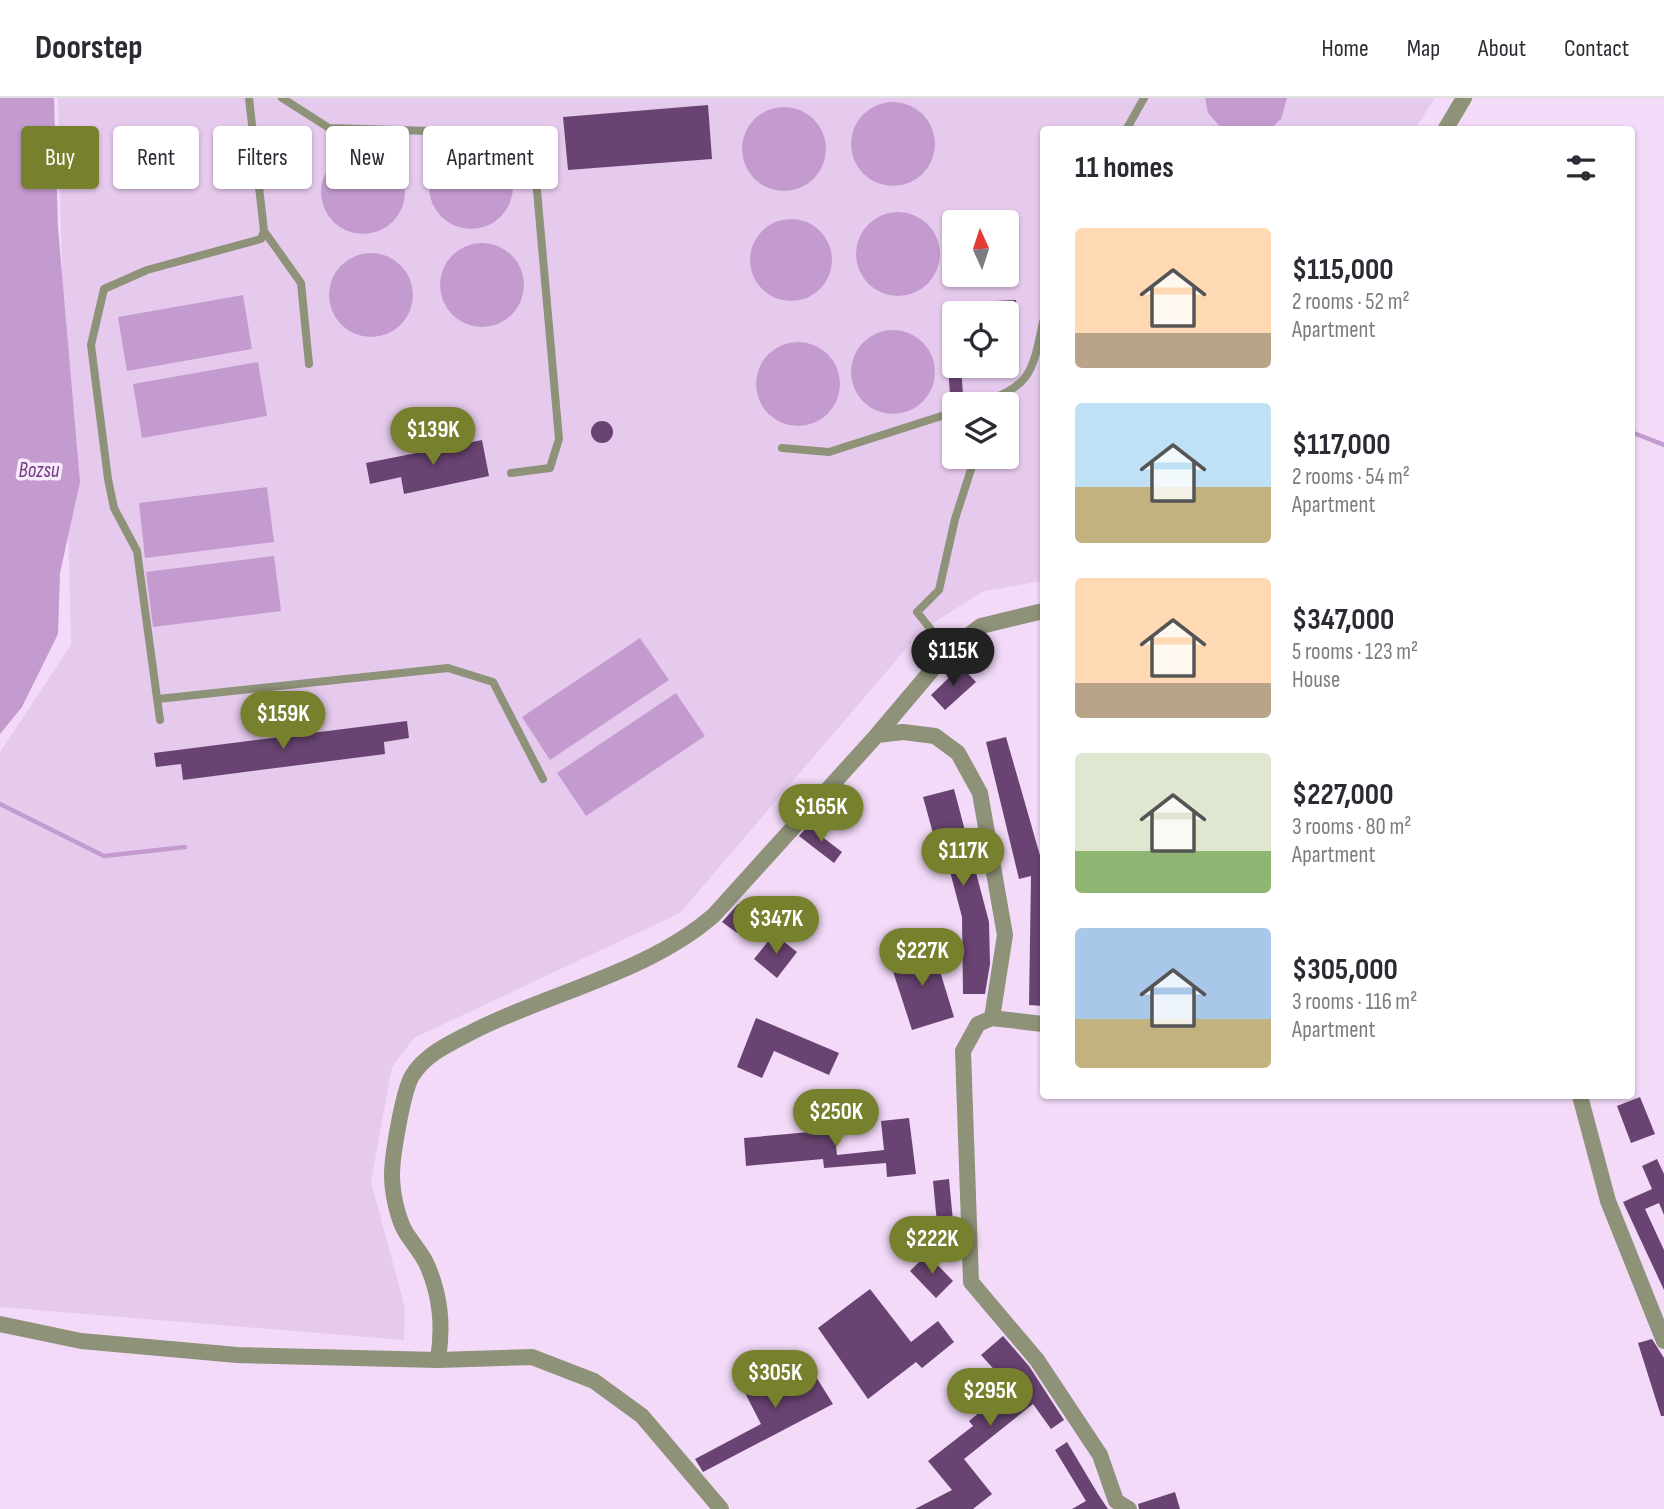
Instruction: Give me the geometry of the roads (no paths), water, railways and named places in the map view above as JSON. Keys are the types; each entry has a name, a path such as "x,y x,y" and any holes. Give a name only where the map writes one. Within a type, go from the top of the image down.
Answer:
{"street":[{"path":"1447,126 1464,98"},
{"path":"438,1360 442,1313 428,1265 403,1228 392,1175 400,1122 411,1077 422,1063 450,1044 497,1020 642,960 696,931 714,915 877,735 948,651 981,626 1040,612"},
{"path":"877,735 903,732 935,736 958,754 980,793 1005,935 992,1018"},
{"path":"1040,1024 992,1018 978,1024 963,1051 971,1282 1037,1360 1100,1454 1116,1501 1129,1509"},
{"path":"1581,1099 1608,1200 1664,1341"},
{"path":"0,1324 81,1341 237,1355 438,1360 531,1357 594,1381 642,1416 721,1509"}],"lane":[{"path":"160,720 137,551 114,508 91,345 104,289 148,270 261,239 264,231 249,98"},
{"path":"282,98 329,128 532,134 559,439 550,468 511,473"},
{"path":"1128,126 1144,98"},
{"path":"264,231 300,283 309,364"},
{"path":"1010,392 1028,377 1040,334"},
{"path":"782,448 829,452 942,416"},
{"path":"948,651 917,612 939,590 955,519 971,469"},
{"path":"158,699 449,668 493,681 543,779"}],"water":[{"name":"Bozsu","path":"0,98 54,98 55,126 21,126 21,189 57,189 80,482 60,573 58,634 22,707 0,734"},
{"path":"1205,98 1287,98 1281,119 1273,126 1219,126 1208,113"},
{"path":"893,102 916,109 928,121 935,144 928,167 916,179 893,186 870,179 858,167 851,144 858,121 870,109"},
{"path":"784,107 807,114 819,126 826,149 819,172 807,184 784,191 761,184 749,172 742,149 749,126 761,114"},
{"path":"326,174 326,189 405,189 404,200 398,215 386,227 363,234 340,227 328,215 321,192"},
{"path":"429,189 513,189 506,210 494,222 471,229 448,222 436,210"},
{"path":"898,212 921,219 933,231 940,254 933,277 921,289 898,296 875,289 863,277 856,254 863,231 875,219"},
{"path":"783,219 799,219 814,225 826,237 832,260 826,283 814,295 799,301 783,301 768,295 756,283 750,268 750,252 756,237 768,225"},
{"path":"482,243 505,250 517,262 524,285 517,308 505,320 482,327 459,320 447,308 440,285 447,262 459,250"},
{"path":"371,253 394,260 406,272 413,295 406,318 394,330 371,337 348,330 336,318 329,295 336,272 348,260"},
{"path":"243,295 252,349 127,371 118,317"},
{"path":"893,330 916,337 928,349 935,372 928,395 916,407 893,414 870,407 858,395 851,372 858,349 870,337"},
{"path":"798,342 821,349 833,361 840,384 833,407 821,419 798,426 775,419 763,407 756,384 763,361 775,349"},
{"path":"258,362 267,416 142,438 133,384"},
{"path":"267,487 274,542 145,558 139,503"},
{"path":"274,556 281,611 153,627 146,572"},
{"path":"640,638 669,680 550,760 522,717"},
{"path":"676,693 705,736 586,816 557,773"}],"waterway":[{"path":"1635,434 1664,445"},
{"path":"0,804 104,856 185,847"}]}
